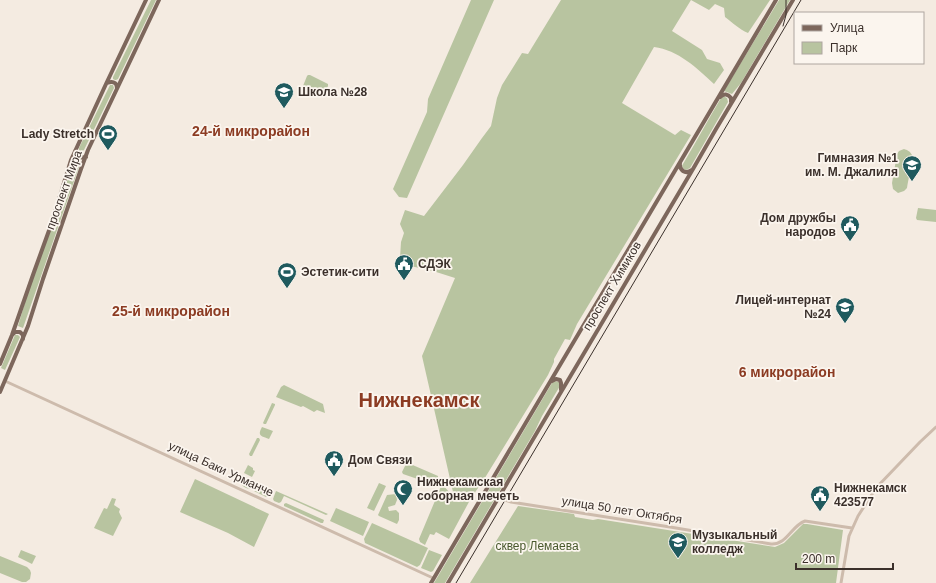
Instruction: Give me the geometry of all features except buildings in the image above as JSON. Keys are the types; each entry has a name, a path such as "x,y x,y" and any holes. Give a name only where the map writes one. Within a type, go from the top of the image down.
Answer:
{"main road":[{"name":"проспект Мира","path":"0,364 12,335 51,226 75,150 146,0"},
{"name":"проспект Мира","path":"0,392 28,326 86,156 159,0"},
{"name":"проспект Химиков","path":"431,583 776,0"},
{"name":"проспект Химиков","path":"448,583 793,0"},
{"path":"107,83 111,81 114,82 117,85 117,88"},
{"path":"717,99 722,95 727,95 731,98 731,104"},
{"path":"75,150 78,157 82,158 86,156"},
{"path":"681,160 680,166 682,170 687,172 693,169"},
{"path":"12,335 15,332 20,332 23,335 23,339"},
{"name":"улица Баки Урманче","path":"0,379 5,382"},
{"path":"548,384 556,379 560,380 560,392"}],"street":[{"name":"улица Баки Урманче","path":"5,382 433,578"},
{"path":"841,583 852,528 858,516 876,488 936,427"},
{"name":"улица 50 лет Октября","path":"499,497 511,502 771,544 782,542 805,521 852,528"}],"green space":[{"path":"151,0 156,0 118,79 115,80 113,77"},
{"path":"471,0 494,0 407,198 399,197 393,189 427,112 428,99"},
{"path":"561,0 691,0 672,31 702,50 707,59 720,63 724,70 714,84 694,66 679,56 654,47 622,103 675,135 681,130 691,135 577,324 570,340 565,339 554,359 548,375 483,481 471,498 459,500 453,492 422,356 455,278 406,265 400,258 401,242 404,233 400,224 405,210 424,216 463,165 491,126 497,98 502,85 522,53 528,54"},
{"path":"691,0 770,0 748,33 725,17 724,8 715,4 709,10"},
{"path":"779,0 790,0 741,83 732,94 724,91"},
{"path":"308,75 328,84 323,95 303,86"},
{"path":"110,85 113,85 114,88 84,150 80,151 79,148"},
{"path":"723,96 727,98 728,102 690,168 686,170 684,169 682,166 683,164"},
{"path":"904,149 912,155 912,161 907,188 898,193 893,189 892,183 897,154 899,151"},
{"path":"76,160 79,161 80,164 23,328 18,326 34,272"},
{"path":"918,208 936,210 936,222 917,220"},
{"path":"15,335 20,337 5,370 1,368"},
{"path":"554,381 559,382 560,386 445,583 434,583 552,383"},
{"path":"284,385 323,404 325,413 317,410 314,412 303,406 301,407 276,397 281,387"},
{"path":"272,403 275,405 266,424 264,424 263,423"},
{"path":"262,427 273,431 269,439 260,434"},
{"path":"257,438 260,440 252,456 250,456 249,454"},
{"path":"409,458 408,463 438,476 435,485 403,474 402,472"},
{"path":"248,465 255,471 252,477 244,473"},
{"path":"240,474 256,482 252,489 246,488 242,485"},
{"path":"195,479 269,514 254,547 228,533 180,512"},
{"path":"257,483 273,491 270,497 266,497 254,491"},
{"path":"379,483 386,486 374,511 367,508"},
{"path":"442,484 458,502 470,500 449,539 436,532 434,535 430,534 425,545 420,542 419,539"},
{"path":"276,491 328,514 326,515 284,496 279,503 274,501 273,499"},
{"path":"396,494 397,500 395,505 388,507 389,511 396,510 399,513 399,520 397,524 378,515 387,495"},
{"path":"112,498 116,499 114,505 120,509 119,512 122,518 113,536 94,528 104,508 107,509"},
{"path":"286,503 324,520 323,523 284,506"},
{"name":"сквер Лемаева","path":"518,506 574,514 575,517 593,520 598,519 775,547 784,543 803,524 843,530 836,583 470,583"},
{"path":"336,508 369,522 363,536 330,521"},
{"path":"372,523 428,548 420,565 417,567 365,543 364,539"},
{"path":"21,550 36,556 32,564 18,557"},
{"path":"429,550 442,555 431,572 421,568"},
{"path":"0,556 27,567 31,573 30,579 26,582 22,582 0,573"}],"tram line":[{"path":"783,26 786,15 786,0"},
{"path":"456,583 801,0"}],"place":[{"name":"Школа №28","path":"284,109"},
{"name":"Lady Stretch","path":"108,151"},
{"name":"Гимназия №1 им. М. Джалиля","path":"912,182"},
{"name":"Дом дружбы народов","path":"850,242"},
{"name":"СДЭК","path":"404,281"},
{"name":"Эстетик-сити","path":"287,289"},
{"name":"Лицей-интернат №24","path":"845,324"},
{"name":"Дом Связи","path":"334,477"},
{"name":"Нижнекамская соборная мечеть","path":"403,506"},
{"name":"Нижнекамск 423577","path":"820,512"},
{"name":"Музыкальный колледж","path":"678,559"}],"district":[{"name":"24-й микрорайон","path":"251,131"},
{"name":"25-й микрорайон","path":"171,311"},
{"name":"6 микрорайон","path":"787,372"},
{"name":"Нижнекамск","path":"419,400"}]}
